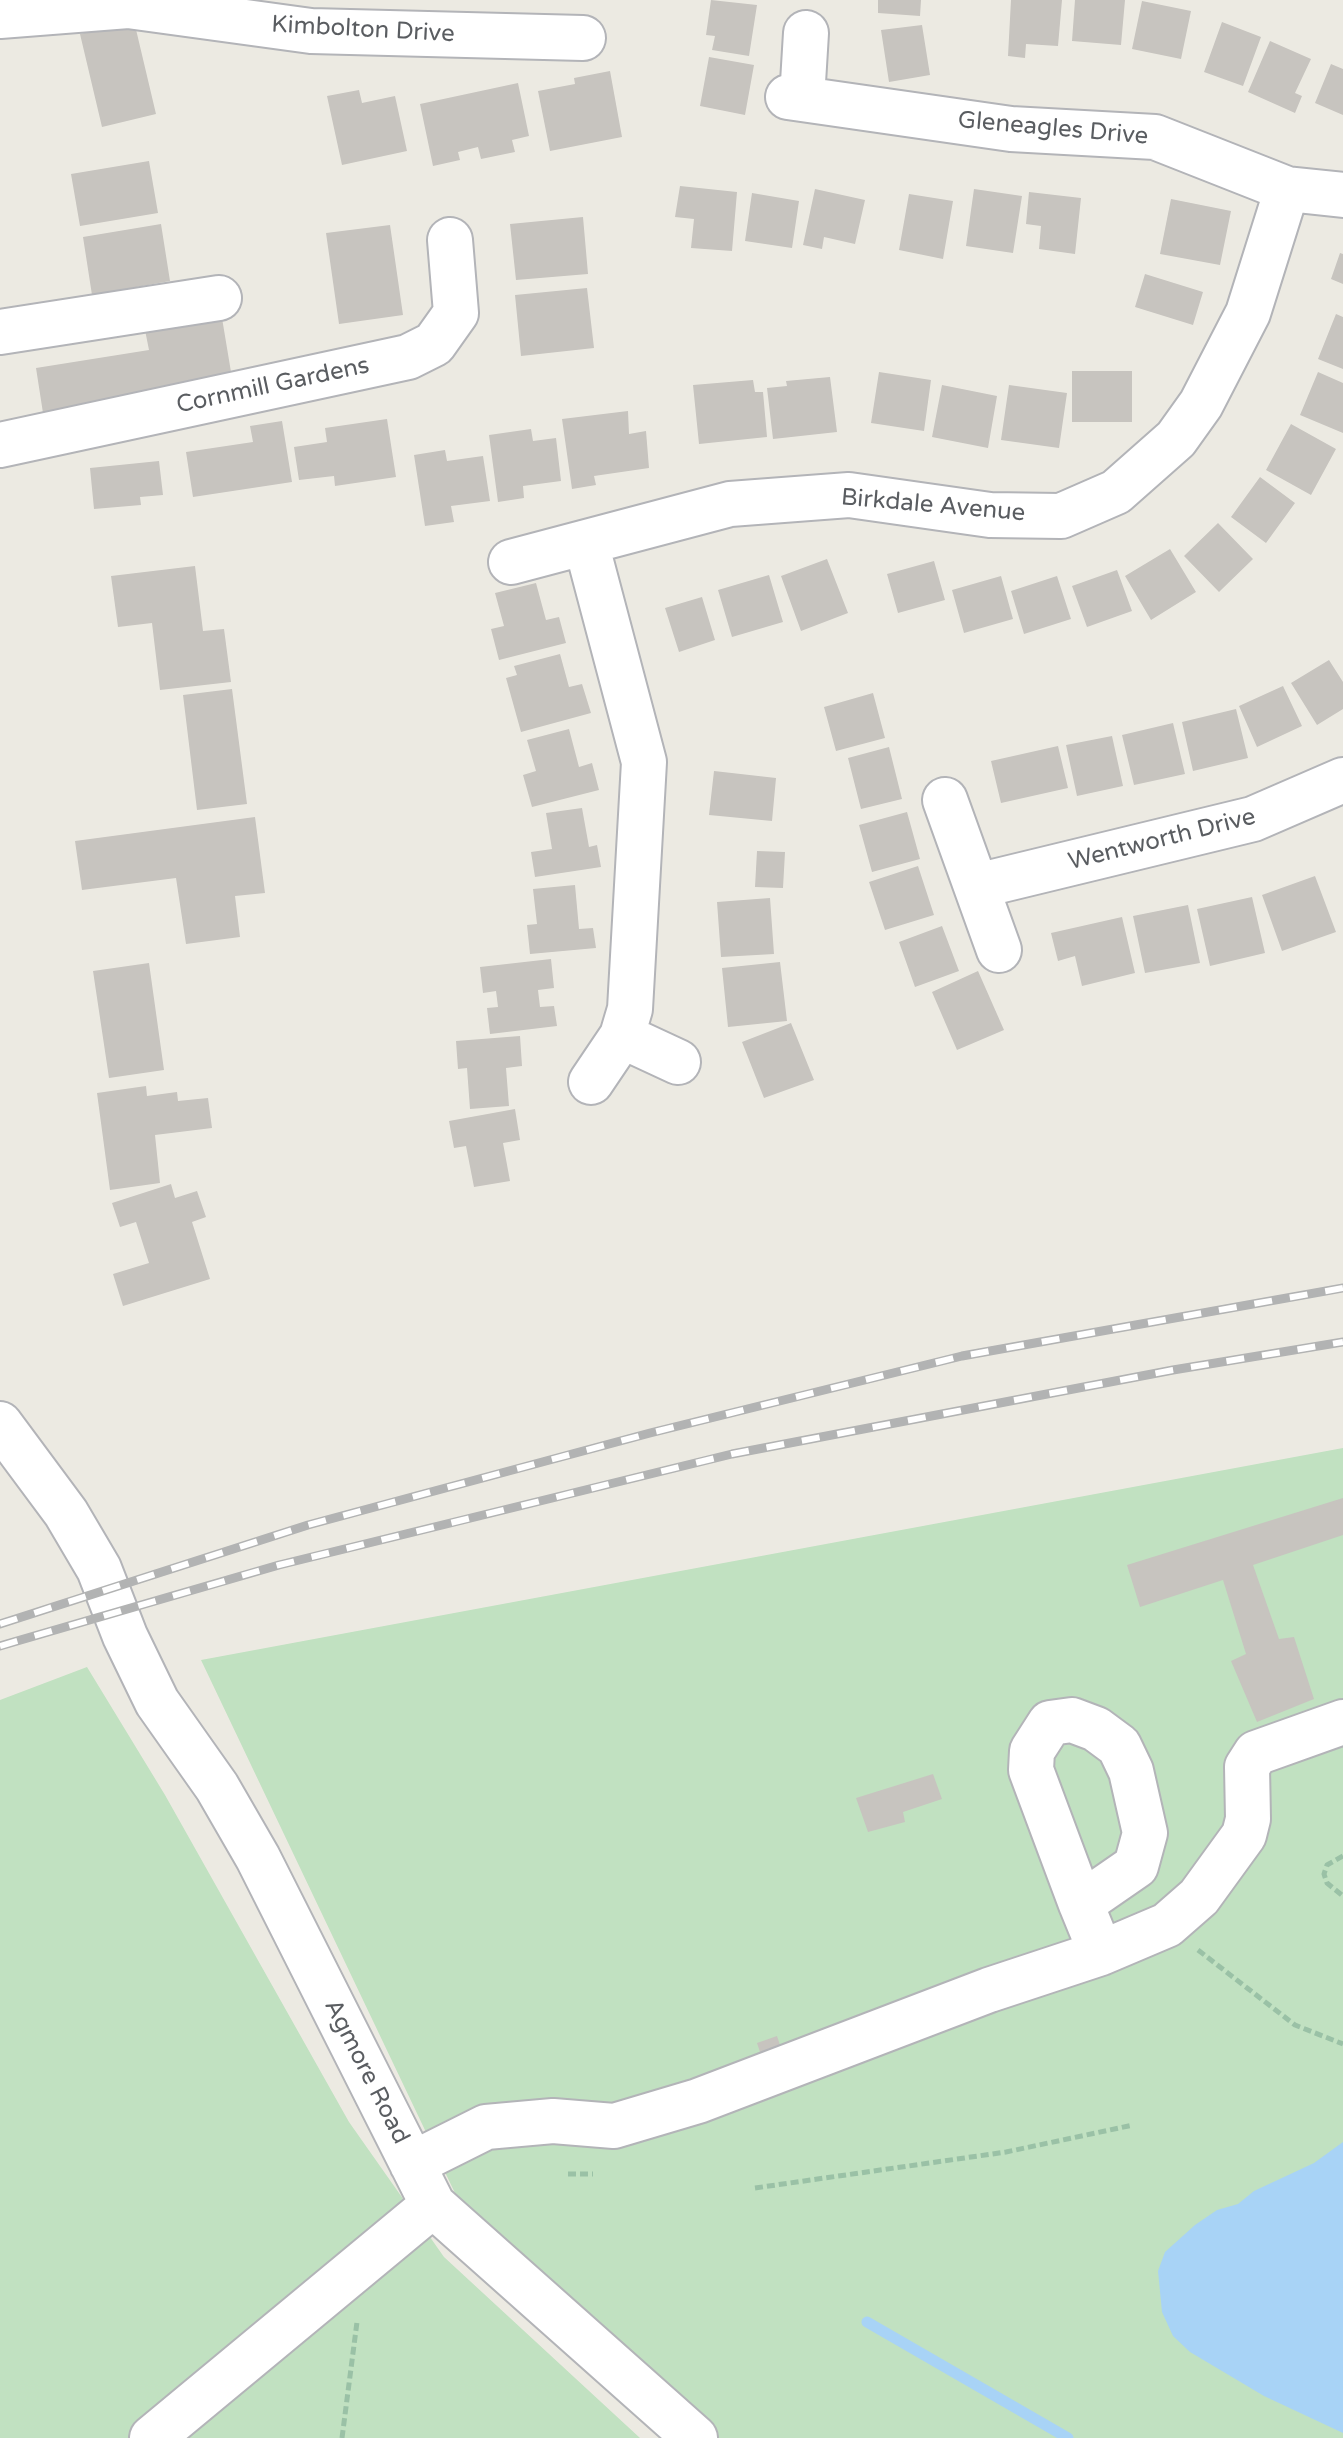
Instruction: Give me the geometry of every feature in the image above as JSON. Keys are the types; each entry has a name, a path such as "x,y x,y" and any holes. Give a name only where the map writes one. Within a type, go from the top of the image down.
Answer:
{"street":[{"name":"Kimbolton Drive","path":"0,16 128,6 311,31 583,38"},
{"name":"Gleneagles Drive","path":"806,33 795,98 1011,129 1155,137 1287,189 1343,195"},
{"name":"Birkdale Avenue","path":"511,562 730,504 849,495 990,515 1061,516 1116,492 1176,439 1201,404 1248,313 1287,189"},
{"name":"Cornmill Gardens","path":"0,445 408,357 434,344 456,313 450,240"},
{"path":"0,332 219,298"},
{"path":"586,543 644,762 630,1009 622,1036 591,1082"},
{"name":"Wentworth Drive","path":"977,886 1253,819 1343,780"},
{"path":"945,800 999,950"},
{"path":"622,1036 678,1062"},
{"name":"Agmore Road","path":"0,1424 84,1541 157,1702 217,1787 258,1858 433,2205 695,2438"},
{"path":"412,2164 486,2127 553,2121 614,2126 698,2101 989,1990 1101,1953 1167,1925 1199,1897 1244,1835 1248,1819 1247,1767 1256,1753 1343,1722"},
{"path":"1081,1904 1101,1953"},
{"path":"152,2438 433,2205"}],"path":[{"path":"1343,1856 1327,1865 1324,1874 1327,1883 1343,1896"},
{"path":"1167,1925 1295,2025 1343,2044"},
{"path":"755,2188 1006,2152 1133,2125"},
{"path":"568,2174 593,2174"}],"green space":[{"path":"1343,1448 1343,2438 713,2438 464,2212 201,1660"},
{"path":"87,1667 165,1795 349,2122 444,2257 640,2438 0,2438 0,1700"}],"water":[{"path":"1343,2142 1343,2433 1264,2396 1190,2352 1173,2336 1162,2312 1158,2271 1165,2252 1195,2225 1217,2210 1238,2204 1254,2191 1314,2163"}],"building":[{"path":"711,0 757,5 749,56 712,50 715,36 706,35"},
{"path":"878,0 921,0 920,16 878,13"},
{"path":"1011,0 1062,0 1058,46 1026,44 1025,58 1008,56"},
{"path":"1075,0 1125,0 1121,45 1072,41"},
{"path":"1142,1 1191,11 1181,59 1132,49"},
{"path":"134,21 156,114 102,127 80,34"},
{"path":"1222,22 1261,37 1243,86 1204,72"},
{"path":"922,25 930,75 889,82 881,30"},
{"path":"1270,41 1311,59 1295,93 1302,96 1295,113 1248,92"},
{"path":"709,57 754,65 745,115 700,106"},
{"path":"1331,64 1343,69 1343,115 1315,103"},
{"path":"610,71 622,137 550,151 538,91 575,84 574,78"},
{"path":"518,83 529,136 512,140 515,152 481,159 478,147 458,152 460,160 433,166 420,104"},
{"path":"359,90 362,103 395,96 407,151 342,165 327,96"},
{"path":"149,161 158,213 80,226 71,174"},
{"path":"680,186 737,192 732,251 691,248 694,219 675,217"},
{"path":"815,189 865,200 855,244 824,237 822,249 803,245"},
{"path":"974,189 1022,196 1013,253 966,246"},
{"path":"1029,192 1081,198 1075,254 1039,249 1041,226 1026,224"},
{"path":"752,193 799,201 792,248 745,241"},
{"path":"909,194 953,201 943,259 899,250"},
{"path":"1171,199 1231,211 1220,265 1160,254"},
{"path":"583,217 588,274 516,280 510,224"},
{"path":"161,224 170,281 92,295 83,237"},
{"path":"390,225 403,315 339,324 326,233"},
{"path":"1340,253 1343,254 1343,284 1331,279"},
{"path":"1145,274 1203,292 1193,325 1135,307"},
{"path":"587,288 594,348 521,356 515,295"},
{"path":"1336,314 1343,317 1343,369 1318,359"},
{"path":"222,318 233,384 43,413 36,368 149,350 145,330"},
{"path":"1072,371 1132,371 1132,422 1072,422"},
{"path":"879,372 931,380 924,431 871,423"},
{"path":"1318,372 1343,383 1343,433 1300,415"},
{"path":"830,377 837,432 773,439 767,388 787,386 786,381"},
{"path":"753,380 755,392 763,392 767,437 699,444 693,385"},
{"path":"942,385 997,396 988,448 932,437"},
{"path":"1009,385 1067,393 1059,448 1001,440"},
{"path":"628,411 629,434 646,431 649,468 594,476 596,485 572,489 562,419"},
{"path":"387,419 396,477 335,486 334,476 299,480 294,447 327,442 325,428"},
{"path":"282,421 292,482 193,497 186,452 253,442 250,426"},
{"path":"1291,424 1336,449 1311,495 1266,470"},
{"path":"531,429 533,441 556,438 561,481 523,486 524,498 498,502 489,435"},
{"path":"445,450 447,461 483,456 490,501 451,506 454,522 425,526 414,455"},
{"path":"159,461 163,495 140,497 141,505 94,509 90,468"},
{"path":"1260,477 1295,503 1266,543 1231,517"},
{"path":"1218,523 1253,559 1219,592 1184,556"},
{"path":"1170,549 1196,592 1151,620 1125,576"},
{"path":"827,559 848,613 801,631 781,576"},
{"path":"934,561 945,600 898,613 887,574"},
{"path":"195,566 203,631 224,629 231,682 160,690 152,623 118,627 111,576"},
{"path":"1117,570 1132,611 1087,627 1072,586"},
{"path":"769,575 783,622 732,637 718,590"},
{"path":"1001,576 1013,619 964,633 952,590"},
{"path":"1057,576 1071,619 1024,634 1011,591"},
{"path":"536,583 546,620 559,617 566,643 499,660 491,629 504,626 495,593"},
{"path":"702,597 715,640 679,652 665,608"},
{"path":"560,654 569,687 582,684 591,713 521,732 506,678 517,675 514,666"},
{"path":"1329,660 1343,682 1343,709 1317,725 1291,683"},
{"path":"1283,686 1302,726 1257,747 1239,706"},
{"path":"232,689 247,804 197,810 183,695"},
{"path":"873,693 885,738 836,751 824,707"},
{"path":"1236,709 1248,758 1193,771 1182,722"},
{"path":"1173,723 1185,774 1134,785 1122,735"},
{"path":"569,729 579,767 592,763 599,790 532,807 523,775 536,771 527,740"},
{"path":"1112,736 1123,786 1077,796 1066,745"},
{"path":"1058,746 1068,788 1001,803 991,761"},
{"path":"889,747 902,799 861,809 848,758"},
{"path":"714,771 776,778 772,821 709,815"},
{"path":"582,808 589,847 597,845 601,867 535,877 531,852 552,849 546,813"},
{"path":"907,812 920,859 872,872 859,825"},
{"path":"255,817 265,893 235,896 240,937 186,944 176,878 82,890 75,841"},
{"path":"757,851 785,852 783,888 755,887"},
{"path":"918,866 934,915 885,930 869,882"},
{"path":"1315,876 1336,932 1282,951 1262,895"},
{"path":"575,885 579,929 593,928 596,948 530,954 527,925 537,924 533,889"},
{"path":"1252,897 1265,953 1210,966 1197,909"},
{"path":"770,898 774,954 721,957 717,902"},
{"path":"1188,905 1200,963 1145,973 1133,916"},
{"path":"1122,917 1135,973 1082,986 1075,956 1058,961 1051,933"},
{"path":"942,926 959,971 915,987 899,942"},
{"path":"551,959 554,988 538,990 540,1007 554,1006 557,1026 490,1034 487,1008 498,1007 496,991 483,993 480,967"},
{"path":"780,962 787,1021 728,1027 722,968"},
{"path":"149,963 164,1070 109,1078 93,971"},
{"path":"978,971 1004,1030 957,1050 932,992"},
{"path":"791,1023 814,1080 764,1098 742,1042"},
{"path":"520,1036 522,1066 506,1068 509,1106 470,1109 467,1068 458,1069 456,1041"},
{"path":"146,1086 147,1096 177,1092 178,1101 208,1098 212,1128 155,1135 160,1183 110,1190 97,1093"},
{"path":"515,1109 520,1140 503,1143 510,1181 474,1187 466,1146 454,1148 449,1121"},
{"path":"171,1184 175,1198 197,1191 206,1217 192,1222 210,1279 123,1306 113,1274 149,1263 136,1222 120,1227 112,1203"},
{"path":"1343,1498 1343,1535 1253,1565 1279,1639 1294,1637 1314,1699 1257,1722 1231,1661 1246,1654 1223,1580 1140,1607 1127,1565"},
{"path":"933,1774 942,1799 903,1812 905,1822 868,1832 856,1798"},
{"path":"777,2036 783,2054 763,2061 757,2043"}],"waterway":[{"path":"867,2322 1068,2438"}],"railway":[{"path":"0,1624 308,1525 650,1433 962,1356 1343,1288"},
{"path":"0,1646 279,1565 732,1454 1173,1370 1343,1342"}]}
